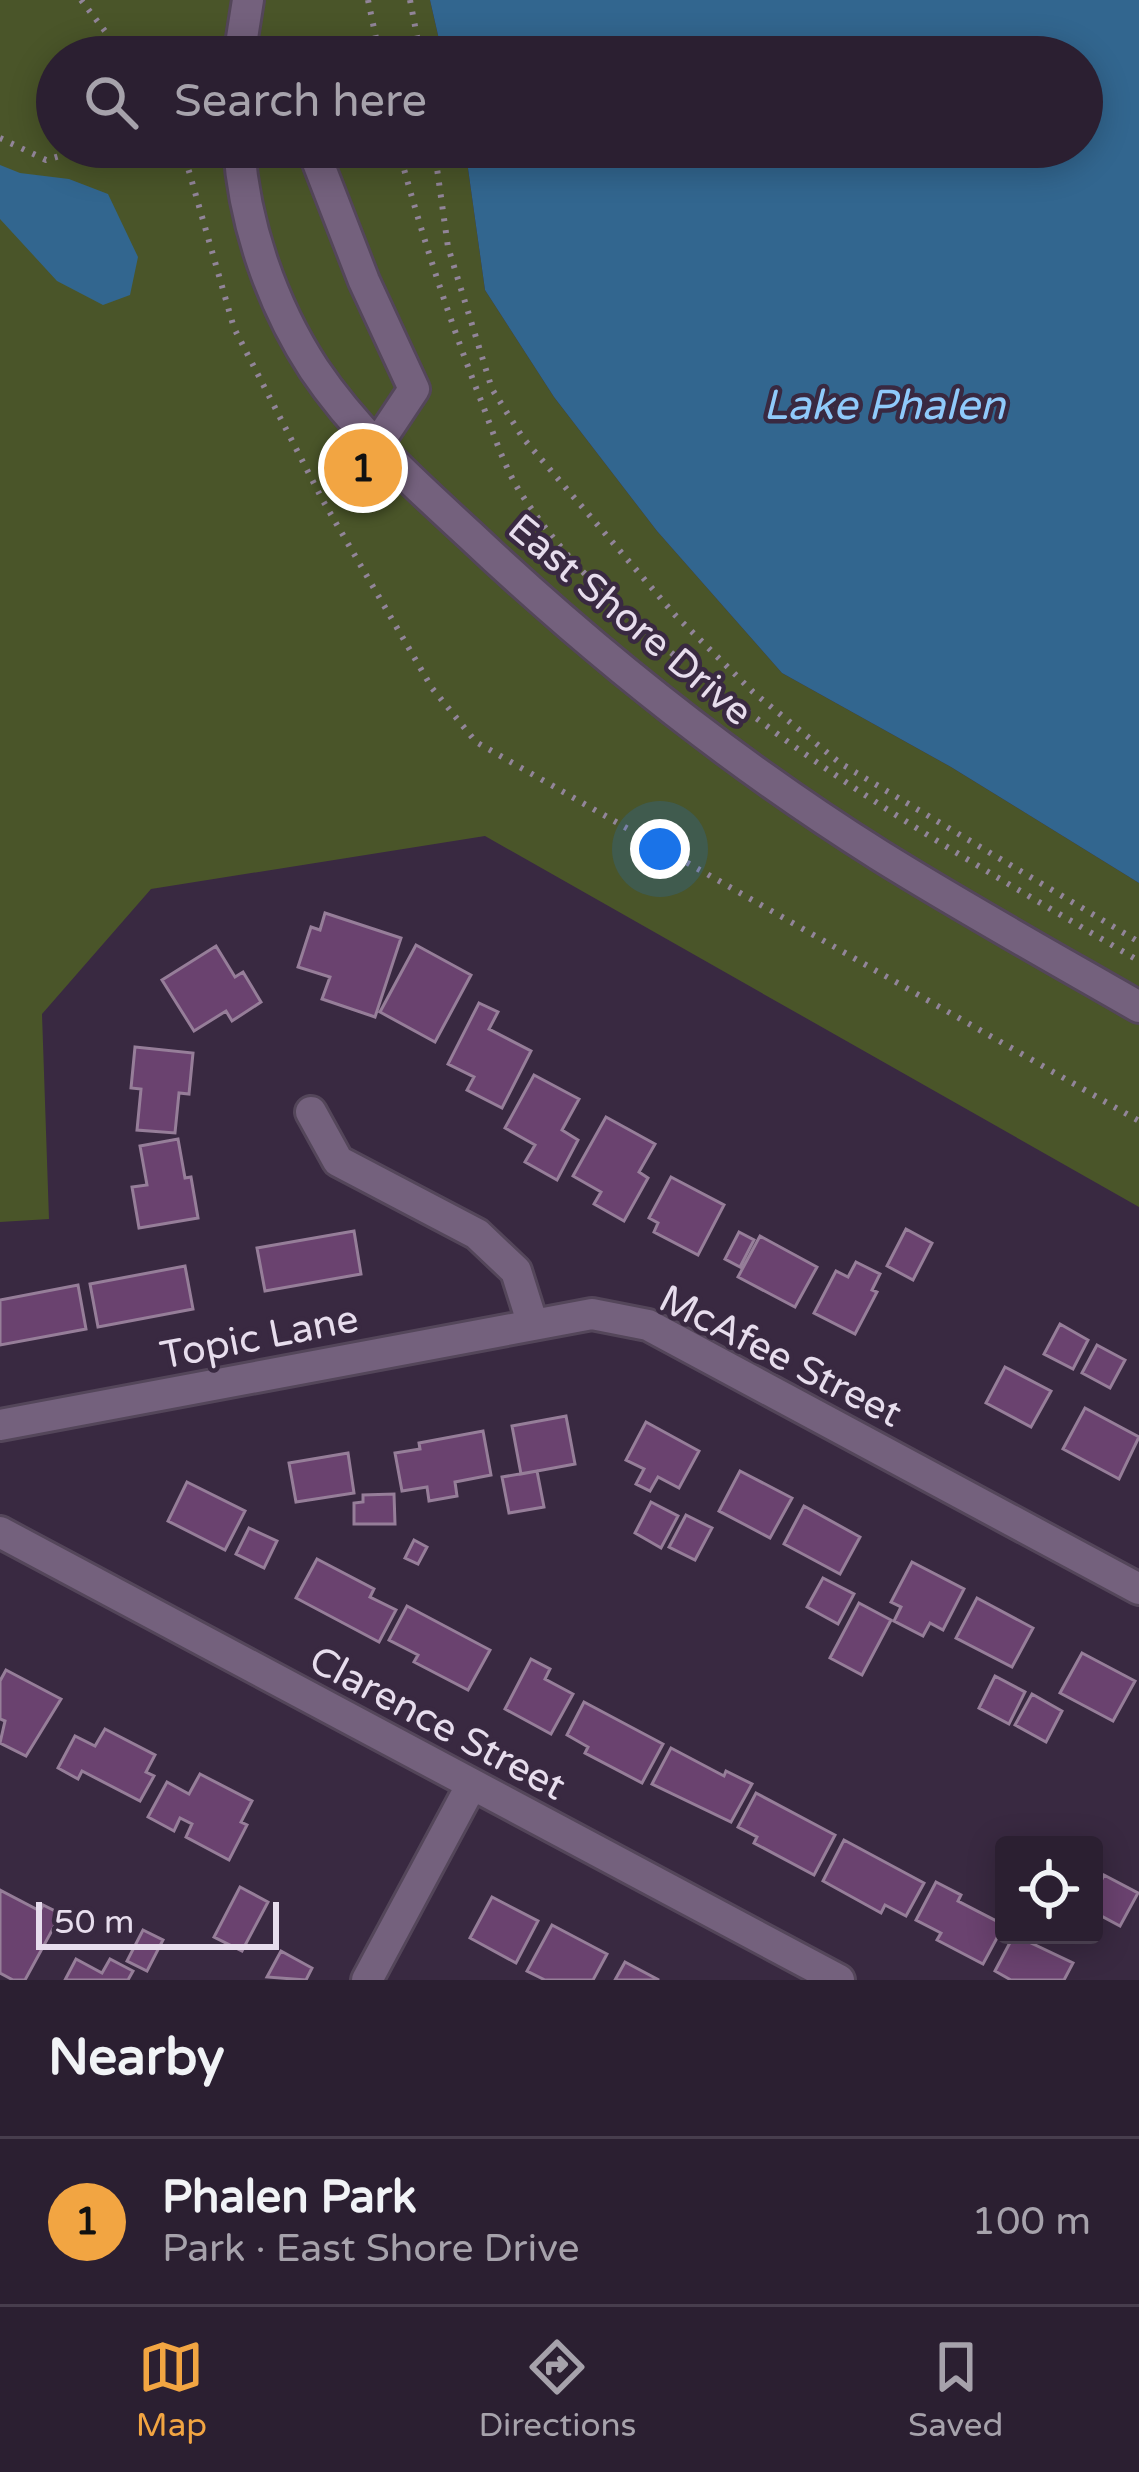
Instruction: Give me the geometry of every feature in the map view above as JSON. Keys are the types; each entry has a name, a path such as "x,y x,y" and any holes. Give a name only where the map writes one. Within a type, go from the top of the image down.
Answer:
{"street":[{"path":"242,36 248,0"},
{"name":"East Shore Drive","path":"243,168 255,239 274,293 315,370 376,446 522,584 678,714 878,854 1139,1007"},
{"path":"320,168 364,281 411,381 412,397 376,446"},
{"path":"311,1112 338,1161 477,1234 516,1271 532,1322"},
{"name":"McAfee Street","path":"532,1322 592,1314 648,1324 1139,1589"},
{"name":"Topic Lane","path":"0,1425 532,1322"},
{"name":"Clarence Street","path":"0,1532 839,1980"},
{"path":"367,1980 472,1784"}],"path":[{"path":"81,0 108,36"},
{"path":"368,0 376,36"},
{"path":"410,0 417,36"},
{"path":"0,138 36,155"},
{"path":"188,168 234,328 322,499 432,688 476,742 1139,1121"},
{"path":"404,168 444,306 521,495 564,553 612,605 711,687 867,799 1139,961"},
{"path":"437,168 448,247 492,389 523,438 675,615 753,692 840,763 1139,942"}],"green space":[{"path":"0,0 430,0 438,36 36,36 36,168 468,168 485,290 554,397 657,531 782,673 951,767 1139,883 1139,1207 485,836 151,889 42,1014 49,1219 0,1222"}],"water":[{"name":"Lake Phalen","path":"430,0 1139,0 1139,883 951,767 782,673 657,531 554,397 485,290 468,168 1103,168 1103,36 438,36"},
{"path":"0,165 20,173 69,179 108,194 138,257 130,295 103,305 57,281 0,219"}],"building":[{"path":"325,913 401,938 375,1017 322,999 330,977 298,967 311,927 320,930"},
{"path":"416,945 471,975 435,1042 380,1012"},
{"path":"216,946 235,977 243,972 261,1002 232,1021 226,1011 194,1031 162,980"},
{"path":"479,1003 498,1012 489,1029 531,1051 502,1108 467,1090 474,1077 448,1064"},
{"path":"135,1047 193,1053 189,1094 179,1093 175,1133 137,1130 141,1089 131,1088"},
{"path":"534,1075 579,1099 562,1130 578,1140 557,1180 525,1162 535,1145 505,1128"},
{"path":"606,1117 655,1144 639,1172 648,1178 624,1221 594,1204 601,1192 573,1176"},
{"path":"178,1139 198,1218 139,1228 132,1187 147,1185 140,1146"},
{"path":"671,1177 724,1205 698,1255 654,1232 658,1223 649,1218"},
{"path":"906,1229 932,1243 913,1280 887,1266"},
{"path":"354,1231 361,1274 265,1291 257,1248"},
{"path":"739,1232 754,1240 740,1267 725,1259"},
{"path":"760,1236 817,1267 795,1307 738,1277"},
{"path":"856,1262 880,1274 872,1290 877,1292 855,1334 814,1313 836,1271 848,1277"},
{"path":"185,1266 193,1309 98,1327 90,1284"},
{"path":"78,1285 86,1329 0,1345 0,1300"},
{"path":"1060,1324 1088,1340 1073,1369 1044,1354"},
{"path":"1097,1345 1125,1360 1110,1388 1082,1373"},
{"path":"1005,1367 1051,1391 1031,1427 986,1403"},
{"path":"1085,1408 1139,1437 1119,1479 1063,1449"},
{"path":"566,1416 575,1464 521,1474 512,1426"},
{"path":"646,1422 699,1451 679,1488 658,1477 650,1491 636,1484 644,1469 626,1460"},
{"path":"483,1431 491,1475 455,1482 457,1496 429,1501 427,1487 402,1491 395,1453 420,1449 419,1443"},
{"path":"348,1453 354,1493 296,1502 289,1463"},
{"path":"537,1471 544,1507 509,1513 502,1477"},
{"path":"740,1471 792,1498 770,1538 719,1511"},
{"path":"187,1482 245,1511 225,1550 168,1521"},
{"path":"394,1494 395,1524 354,1524 354,1503 363,1502 363,1495"},
{"path":"651,1502 678,1516 661,1548 635,1533"},
{"path":"804,1506 860,1537 840,1574 784,1544"},
{"path":"686,1515 712,1528 695,1560 669,1547"},
{"path":"249,1528 277,1541 264,1568 236,1554"},
{"path":"414,1540 427,1547 418,1564 405,1558"},
{"path":"317,1559 374,1589 370,1597 396,1610 379,1642 296,1598"},
{"path":"912,1562 964,1589 943,1630 930,1623 923,1636 894,1621 901,1607 891,1602"},
{"path":"823,1578 854,1594 838,1624 807,1607"},
{"path":"977,1598 1033,1628 1012,1667 956,1638"},
{"path":"859,1603 891,1620 862,1675 830,1658"},
{"path":"407,1606 490,1650 468,1690 414,1662 418,1655 389,1640"},
{"path":"1082,1653 1135,1681 1113,1721 1060,1693"},
{"path":"531,1659 550,1669 545,1679 573,1694 551,1734 505,1709"},
{"path":"6,1670 61,1699 26,1756 0,1743 5,1721 0,1719 0,1681"},
{"path":"995,1676 1025,1692 1009,1724 979,1708"},
{"path":"1032,1694 1062,1711 1046,1742 1015,1725"},
{"path":"584,1702 663,1744 642,1783 585,1753 588,1747 567,1735"},
{"path":"105,1729 155,1755 146,1772 154,1776 140,1801 82,1771 78,1779 58,1768 75,1736 95,1746"},
{"path":"671,1748 724,1776 726,1771 752,1784 731,1822 652,1784"},
{"path":"200,1774 252,1801 241,1822 247,1825 229,1860 186,1837 192,1824 180,1818 174,1831 148,1817 167,1782 189,1794"},
{"path":"756,1793 835,1835 814,1875 754,1843 757,1837 738,1827"},
{"path":"844,1840 924,1883 906,1916 885,1905 881,1913 823,1881"},
{"path":"1103,1877 1138,1893 1120,1926 1103,1917"},
{"path":"936,1882 961,1895 958,1901 995,1920 995,1942 983,1964 937,1940 941,1933 916,1920"},
{"path":"240,1887 268,1902 242,1951 214,1937"},
{"path":"0,1890 40,1911 43,1905 61,1914 25,1980 0,1973"},
{"path":"492,1897 538,1921 516,1963 470,1938"},
{"path":"552,1925 607,1954 593,1980 545,1980 527,1971"},
{"path":"143,1930 163,1940 147,1971 127,1961"},
{"path":"1009,1944 1033,1944 1073,1963 1064,1980 1011,1980 995,1971"},
{"path":"281,1951 312,1968 306,1980 267,1977"},
{"path":"76,1959 102,1973 110,1959 133,1971 128,1980 65,1980"},
{"path":"625,1962 659,1980 615,1980"}],"place":[{"name":"Phalen Park","path":"363,468"}]}
